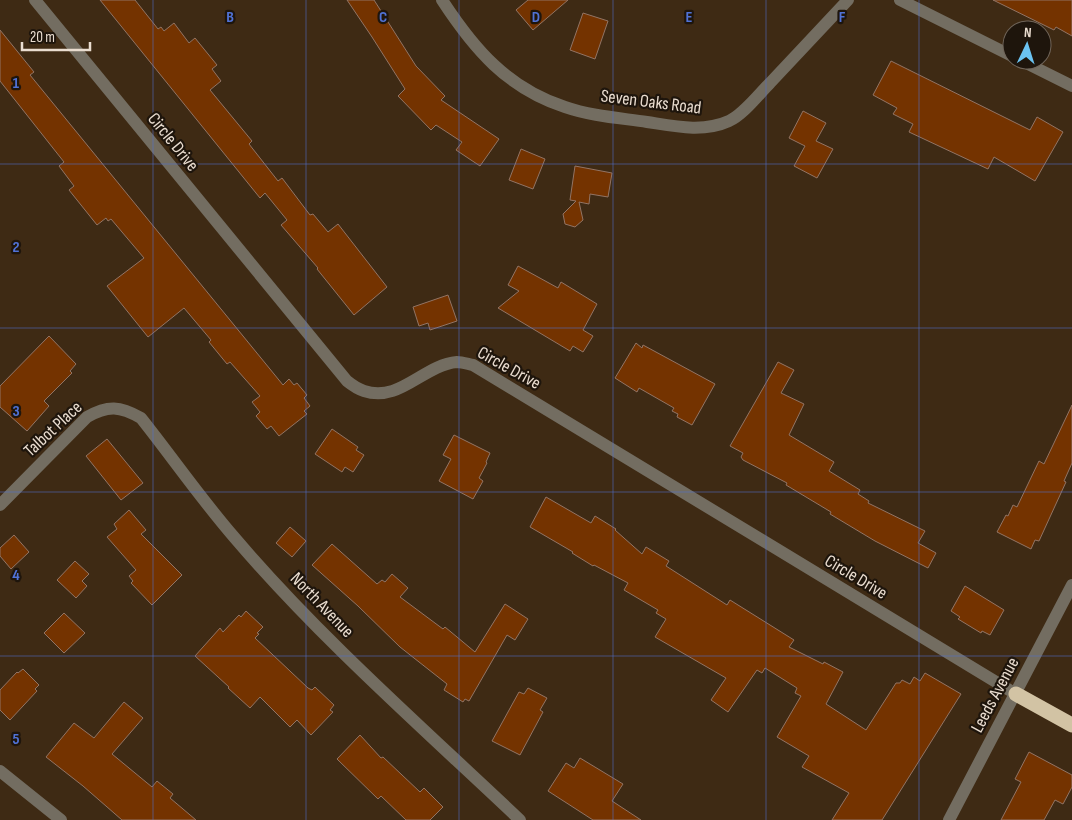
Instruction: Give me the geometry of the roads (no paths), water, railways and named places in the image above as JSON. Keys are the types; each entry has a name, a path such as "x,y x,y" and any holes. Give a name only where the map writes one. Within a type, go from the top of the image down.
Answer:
{"highway":[{"path":"1016,694 1072,725"}],"street":[{"name":"Circle Drive","path":"35,0 347,381 362,391 377,394 396,391 443,366 458,362 472,365 1016,694"},
{"name":"Seven Oaks Road","path":"442,0 481,53 505,76 529,93 565,107 601,115 686,128 708,127 730,121 750,104 848,0"},
{"path":"900,0 1002,51"},
{"path":"1040,70 1072,86"},
{"name":"Talbot Place","path":"0,504 87,416 99,410 113,408"},
{"name":"North Avenue","path":"113,408 127,410 140,418 234,537 287,595 369,678 520,820"},
{"name":"Leeds Avenue","path":"949,820 1072,585"},
{"path":"0,770 61,820"}]}
